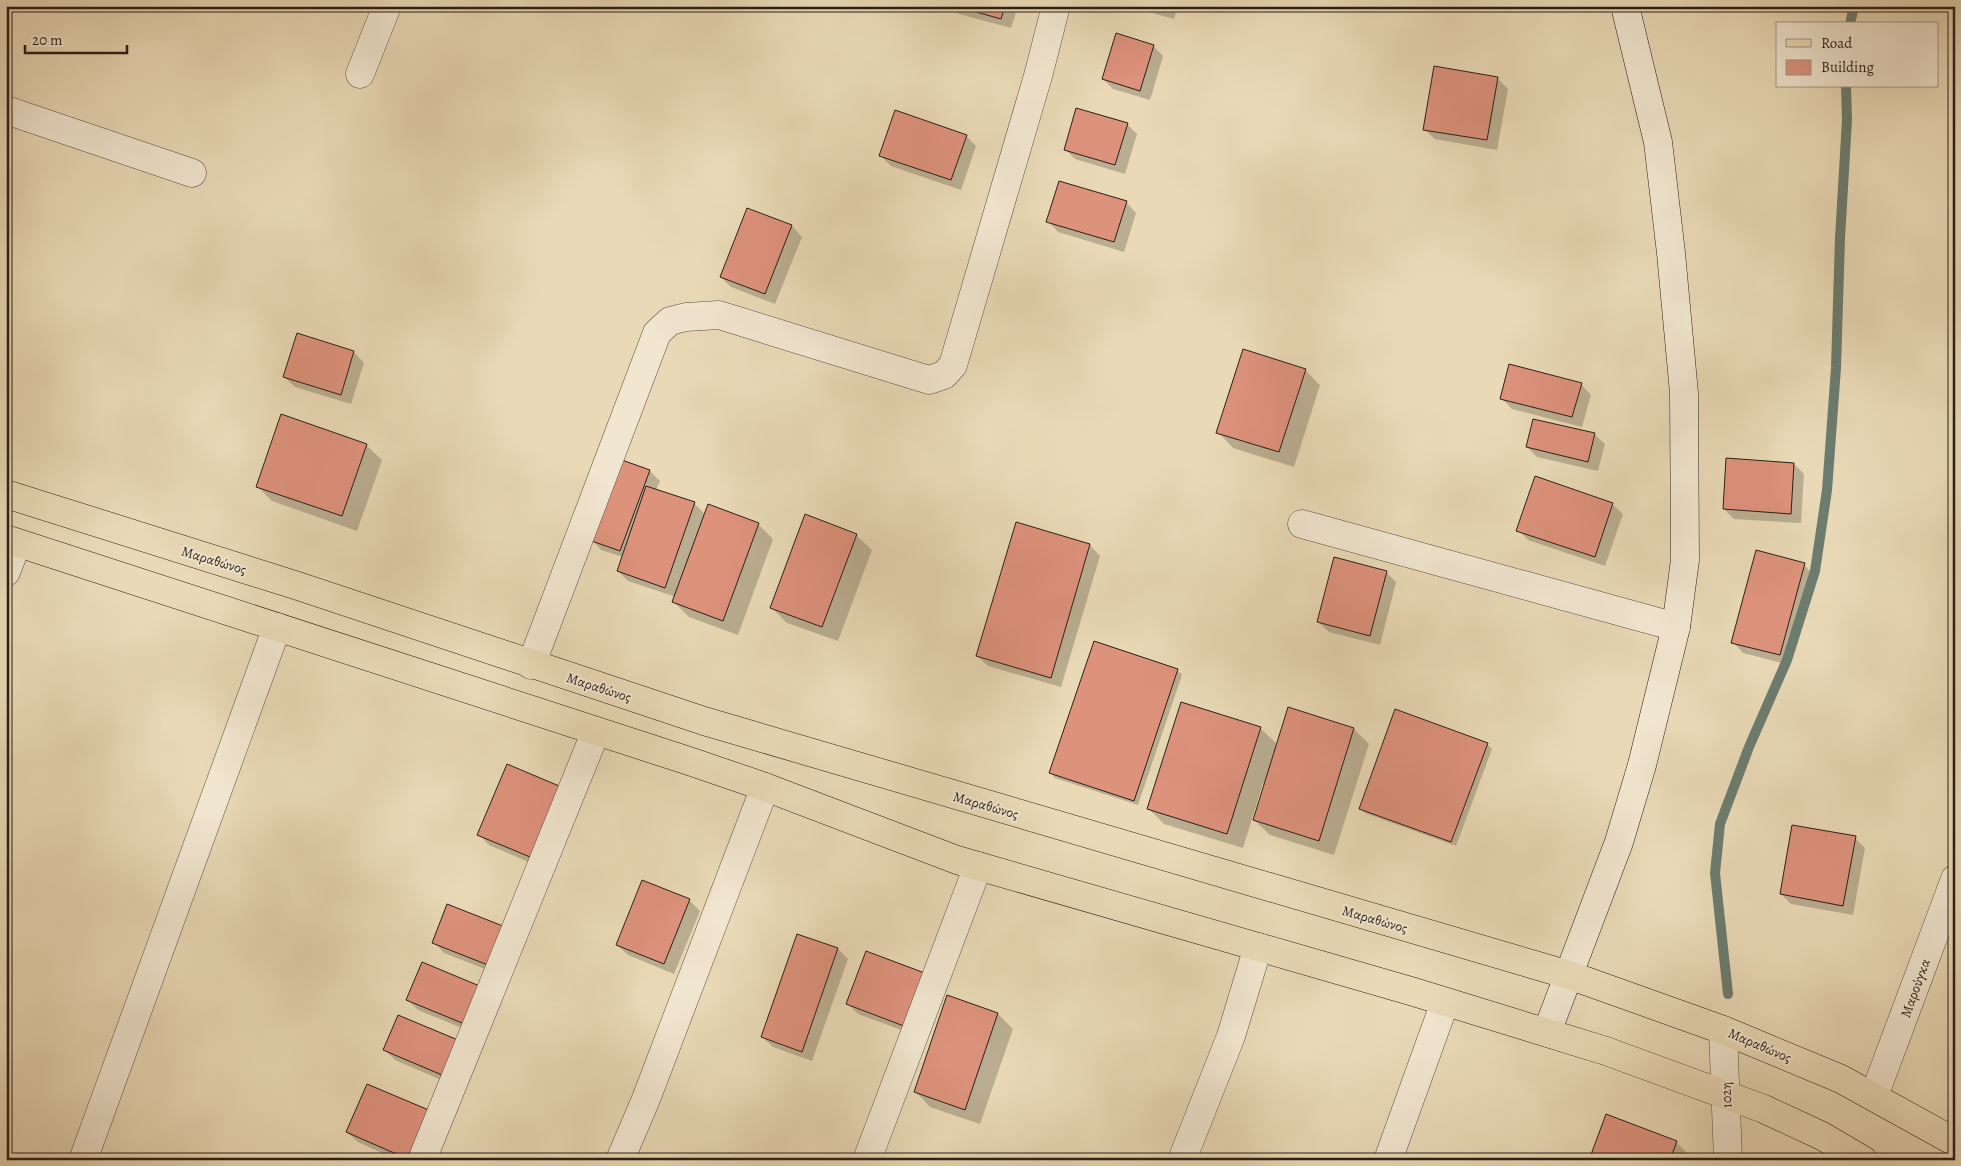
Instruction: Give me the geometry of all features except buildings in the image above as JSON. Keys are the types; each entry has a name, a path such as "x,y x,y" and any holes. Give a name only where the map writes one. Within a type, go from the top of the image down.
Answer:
{"main road":[{"name":"Μαραθώνος","path":"6,494 295,585 750,735 1569,975 1723,1030 1841,1079 1955,1142"},
{"path":"12,541 596,730 765,787 978,866 1547,1032 1606,1051 1764,1109 1822,1136 1863,1160"}],"street":[{"path":"360,74 388,6"},
{"path":"531,664 657,333 670,321 686,317 719,315 929,380 944,375 953,365 1038,76 1056,6"},
{"path":"1547,1032 1619,842 1642,765 1676,627 1685,560 1684,393 1671,253 1658,142 1625,6"},
{"path":"6,110 192,173"},
{"path":"1302,524 1676,627"},
{"path":"6,572 12,541"},
{"path":"83,1160 277,627"},
{"path":"422,1160 596,730"},
{"path":"620,1160 650,1090 765,787"},
{"path":"867,1160 978,866"},
{"name":"Μαρούγκα","path":"1874,1096 1955,879"},
{"path":"1182,1160 1231,1036 1258,947"},
{"path":"1388,1160 1445,1002"},
{"name":"102η","path":"1723,1030 1728,1160"}],"waterway":[{"path":"1850,22 1854,6"},
{"path":"1728,994 1715,873 1720,824 1749,747 1787,660 1815,571 1827,490 1836,368 1840,238 1847,120 1846,88"}]}
